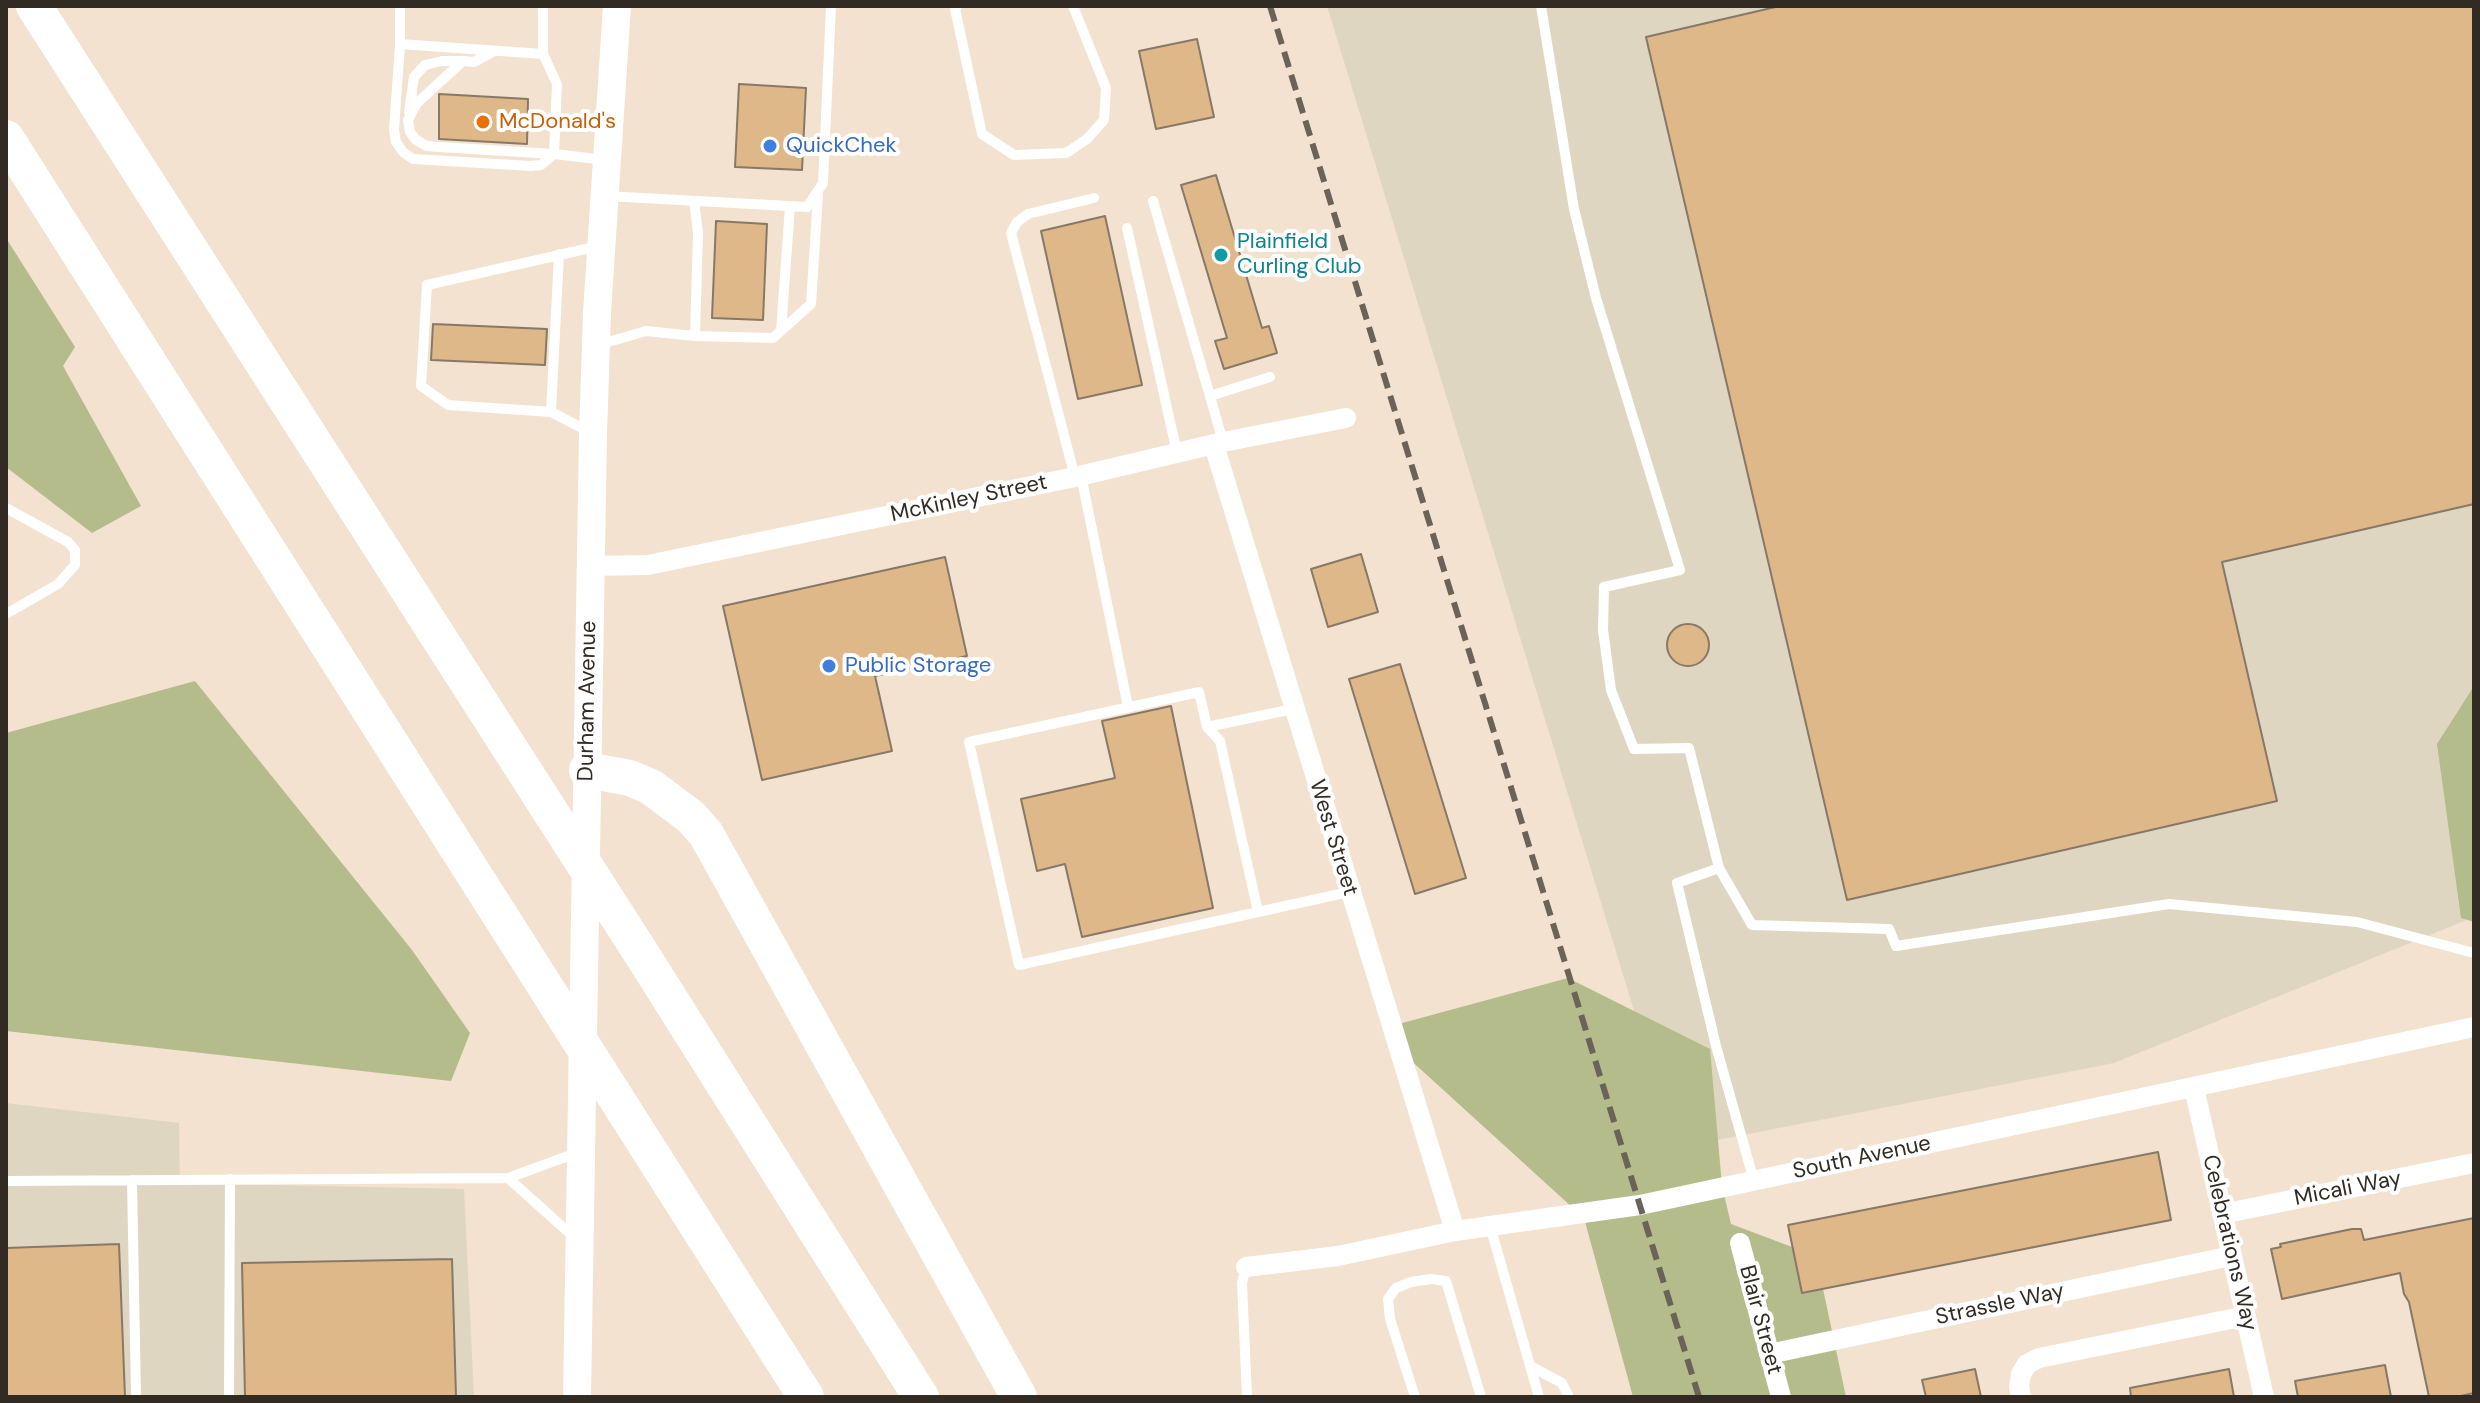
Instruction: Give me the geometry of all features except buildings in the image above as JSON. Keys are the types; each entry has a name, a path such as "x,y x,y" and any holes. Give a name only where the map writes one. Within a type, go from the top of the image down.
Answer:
{"highway":[{"path":"34,6 641,953 921,1397"},
{"path":"6,138 806,1397"},
{"path":"587,770 630,778 651,787 691,817 706,834 1019,1397"}],"main road":[{"name":"Durham Avenue","path":"577,1397 593,433 601,246 617,6"}],"street":[{"name":"McKinley Street","path":"590,566 648,565 1346,418"},
{"name":"West Street","path":"1218,443 1293,709 1455,1231"},
{"name":"South Avenue","path":"1246,1267 1338,1256 1455,1231 1640,1205 2474,1027"},
{"name":"Celebrations Way","path":"2194,1088 2264,1397"},
{"name":"Micali Way","path":"2222,1214 2474,1163"},
{"name":"Blair Street","path":"1740,1243 1781,1397"},
{"name":"Strassle Way","path":"1769,1354 2231,1256"},
{"path":"2021,1397 2021,1374 2027,1364 2039,1358 2246,1316"}],"lane":[{"path":"400,6 394,130 396,142 403,152 413,159 531,166 541,165 554,154 557,84 543,54 543,6"},
{"path":"596,345 646,331 773,338 811,304 819,193 823,183 831,6"},
{"path":"957,6 955,9 982,134 1014,155 1066,153 1087,139 1104,120 1106,88 1073,6"},
{"path":"1541,6 1574,209 1596,298 1680,570 1604,587 1603,630 1611,690 1634,749 1689,748 1719,868 1752,925 1889,929 1896,946 2169,904 2357,922 2474,953"},
{"path":"400,44 543,54"},
{"path":"494,51 474,62 432,62 419,71 413,83 408,120 410,132 416,140 427,146 554,154 607,161"},
{"path":"408,120 417,103 463,61"},
{"path":"604,196 807,207 819,193"},
{"path":"1094,198 1028,214 1017,222 1011,233 1078,476 1128,707"},
{"path":"694,201 698,233 695,336"},
{"path":"1153,201 1210,396 1218,443"},
{"path":"781,331 790,206"},
{"path":"1127,228 1177,453"},
{"path":"593,433 551,412 448,405 421,386 427,285 601,246"},
{"path":"551,412 559,254"},
{"path":"1210,396 1270,377"},
{"path":"6,508 68,542 75,550 75,565 58,584 6,614"},
{"path":"1258,912 1220,741 1207,727 1199,692 969,742 1019,965 1349,892"},
{"path":"1207,727 1293,709"},
{"path":"1719,868 1677,883 1716,1046 1754,1181"},
{"path":"6,1181 508,1178 581,1151"},
{"path":"508,1178 580,1243"},
{"path":"229,1397 230,1179"},
{"path":"132,1180 136,1397"},
{"path":"1490,1226 1539,1397"},
{"path":"1246,1267 1242,1283 1247,1397"},
{"path":"1415,1397 1390,1319 1388,1299 1396,1288 1431,1279 1446,1281 1481,1397"},
{"path":"1530,1366 1562,1383 1569,1397"}],"shaded area":[{"path":"1327,6 2474,6 2474,917 2114,1063 1676,1148"},
{"path":"6,1103 179,1123 180,1183 464,1189 474,1397 6,1397"}],"green space":[{"path":"6,238 75,347 63,366 141,506 92,533 6,467"},
{"path":"195,681 412,950 470,1033 451,1081 6,1031 6,733"},
{"path":"2474,686 2474,922 2461,918 2437,744"},
{"path":"1568,978 1710,1049 1722,1186 1731,1224 1816,1256 1846,1397 1633,1397 1584,1218 1406,1056 1395,1025"}],"railway":[{"path":"1270,6 1699,1397"}],"place":[{"name":"McDonald's","path":"483,122"},
{"name":"QuickChek","path":"770,146"},
{"name":"Plainfield Curling Club","path":"1221,255"},
{"name":"Public Storage","path":"829,666"}]}
